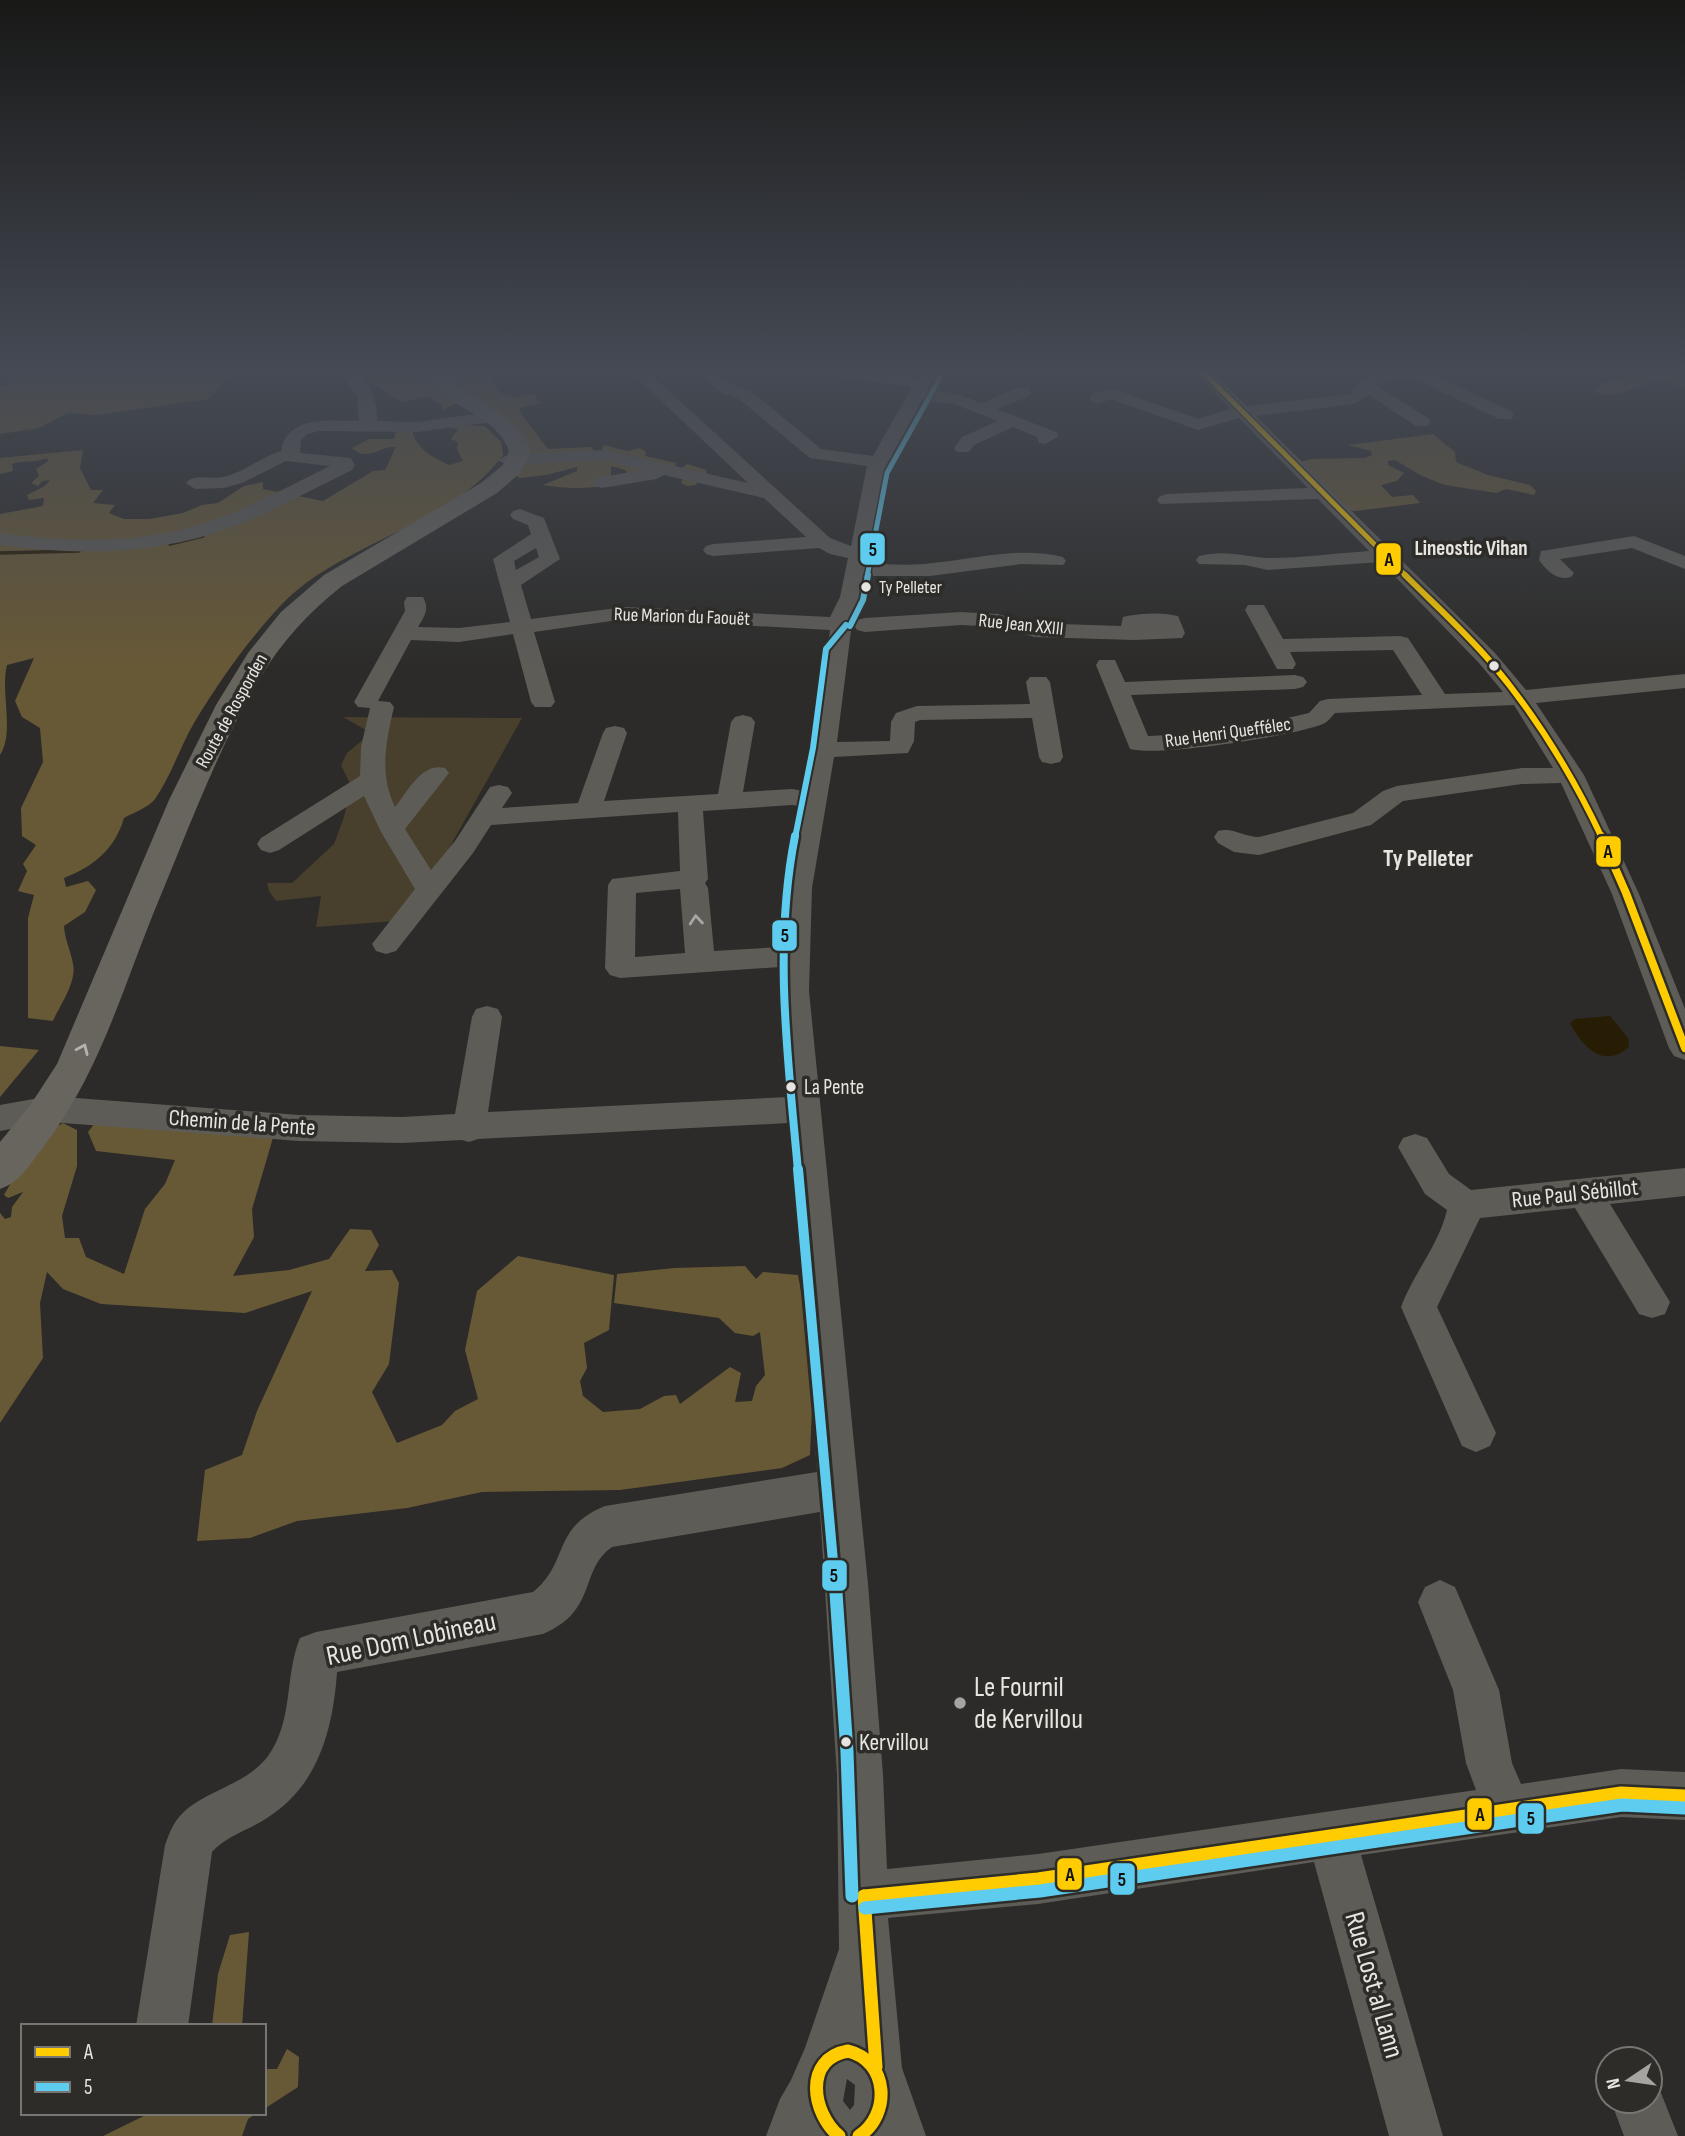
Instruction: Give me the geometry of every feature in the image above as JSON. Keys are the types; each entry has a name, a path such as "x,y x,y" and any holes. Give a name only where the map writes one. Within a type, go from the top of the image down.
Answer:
{"main road":[{"name":"Route de Rosporden","path":"0,1172 16,1118 64,1035 115,915 201,733 252,646 275,618 313,585 473,490 498,472"},
{"name":"Route de Rosporden","path":"16,1118 68,1079 88,1038 140,903 200,767 234,699 268,646 291,617 323,589 489,488 510,472"}],"street":[{"path":"195,483 212,486 228,483 250,472"},
{"path":"0,539 44,545 100,547 194,533 227,522 291,490 337,472"},
{"path":"602,482 658,472"},
{"path":"674,472 774,495"},
{"path":"752,472 823,542 859,562 941,569 1010,559 1056,561"},
{"path":"845,2113 872,2003 864,1949 859,1751 839,1489 794,991 794,956 799,883 875,472"},
{"path":"1304,472 1487,658 1521,698 1570,775 1607,853 1685,1048"},
{"path":"1167,500 1322,493"},
{"path":"520,515 537,522 542,536 503,559 543,702"},
{"path":"713,550 823,542"},
{"path":"1564,573 1549,560 1548,555 1634,542 1685,563"},
{"path":"1206,560 1245,559 1268,565 1385,556"},
{"path":"415,603 416,611 374,704 376,731 373,779 378,801 429,890"},
{"path":"1256,610 1295,682"},
{"name":"Rue Marion du Faouët","path":"404,633 459,635 625,613 847,629"},
{"name":"Rue Jean XXIII","path":"847,629 909,621 990,620 1033,630 1134,633"},
{"path":"1275,646 1400,643 1437,700"},
{"name":"Rue Henri Queffélec","path":"1107,665 1119,689 1139,744 1190,741 1274,729 1317,718 1328,706"},
{"name":"Rue Henri Queffélec","path":"1119,689 1295,682 1310,703 1328,706 1521,698 1685,681"},
{"path":"1038,682 1051,757"},
{"path":"825,750 899,748 902,742 901,723 904,718 918,713 1043,711"},
{"path":"729,801 743,722"},
{"path":"589,810 615,733"},
{"path":"393,827 436,773"},
{"path":"1227,837 1243,846 1259,846 1362,819 1375,812 1388,797 1397,794 1530,775 1570,775"},
{"path":"270,844 373,779"},
{"path":"386,944 485,817 499,793"},
{"path":"485,817 792,797 814,801"},
{"path":"691,813 693,963"},
{"path":"691,880 622,885 621,968 794,956"},
{"path":"470,1129 487,1017"},
{"name":"Chemin de la Pente","path":"16,1118 299,1128 470,1129 616,1117 761,1114 804,1109"},
{"path":"1415,1147 1437,1184 1465,1205 1460,1226 1423,1293 1419,1307 1476,1433"},
{"name":"Rue Paul Sébillot","path":"1465,1205 1685,1182"},
{"path":"1584,1193 1652,1302"},
{"name":"Rue Dom Lobineau","path":"162,2024 189,1845 202,1826 262,1794 279,1780 292,1764 308,1729 316,1654 543,1612 562,1597 569,1586 585,1543 605,1527 839,1489"},
{"path":"1440,1602 1476,1690 1489,1763 1508,1811"},
{"path":"864,1896 1038,1879 1621,1793 1685,1796"},
{"name":"Rue Lost al Lann","path":"1331,1835 1416,2136"}],"shaded area":[{"path":"37,472 82,472 91,490 103,490 93,503 115,505 109,513 124,519 149,519 183,513 202,505 218,503 244,486 263,482 263,489 323,501 372,472 488,472 455,499 427,517 336,564 308,582 283,603 258,631 194,723 155,799 124,818 115,839 102,856 64,878 66,887 88,881 96,890 85,912 64,926 74,971 70,986 53,1021 28,1018 28,918 34,895 18,891 27,871 23,864 36,845 22,836 21,808 43,762 40,728 22,717 15,701 34,658 7,665 7,724 0,755 0,514 43,506 44,498 29,500 27,495 45,486 50,480 42,481 38,486 31,483 39,476"},
{"path":"517,472 559,472 520,478 515,475"},
{"path":"575,472 611,472 611,485 577,488 543,485"},
{"path":"626,472 707,472 708,476 697,481 696,485 687,486 681,483 683,479 666,475 628,475"},
{"path":"1310,472 1401,472 1404,473 1397,481 1381,485 1392,497 1413,495 1420,503 1355,511 1348,510"},
{"path":"1415,472 1480,472 1530,485 1536,491 1534,495 1506,489 1496,493 1445,485"},
{"path":"343,717 522,718 409,920 316,927 321,896 276,901 269,891 267,883 292,883 334,844 351,786 341,765 347,753 371,733"},
{"path":"1610,1016 1628,1038 1629,1047 1619,1054 1602,1056 1587,1047 1570,1023 1575,1019"},
{"path":"0,1046 39,1050 0,1097"},
{"path":"100,1117 275,1131 252,1209 254,1237 233,1276 289,1270 329,1259 350,1229 371,1230 379,1245 365,1271 392,1270 399,1283 389,1364 372,1392 397,1443 442,1425 455,1411 478,1399 465,1350 477,1291 518,1256 614,1275 609,1330 584,1343 587,1368 580,1381 583,1396 603,1412 640,1409 664,1396 676,1395 680,1404 730,1367 741,1373 735,1402 752,1401 756,1386 765,1375 760,1332 753,1336 735,1333 719,1318 614,1303 617,1274 674,1268 745,1266 756,1279 763,1272 798,1275 814,1361 810,1455 782,1468 620,1490 482,1492 407,1508 297,1521 250,1538 197,1541 205,1470 242,1455 257,1411 312,1291 245,1313 101,1304 63,1289 47,1272 40,1303 43,1358 0,1423 0,1213 5,1219 11,1217 12,1207 23,1192 8,1198 4,1195 16,1174 53,1129 63,1123 77,1130 77,1166 62,1216 65,1238 79,1238 86,1257 124,1274 145,1209 165,1184 175,1160 96,1151 88,1132"},
{"path":"249,1932 242,2024 212,2024 218,1974 230,1935"},
{"path":"287,2049 299,2057 298,2087 266,2108 266,2069 277,2069"},
{"path":"146,2115 254,2115 248,2119 242,2136 103,2136"}],"waterway":[{"path":"170,544 203,536"},
{"path":"0,553 79,551"}],"transit line":[{"name":"5","path":"850,626 863,600 888,472"},
{"name":"A","path":"1302,472 1487,658 1536,721 1592,816 1626,893 1685,1048"},
{"name":"5","path":"846,625 826,649 813,748 788,872 782,991 835,1585 847,1752 852,1896"},
{"name":"A","path":"864,1896 1038,1879 1621,1793 1685,1796"},
{"name":"5","path":"865,1908 1040,1891 1622,1805 1684,1808"},
{"name":"A","path":"864,1896 876,2067"},
{"name":"A","path":"839,2136 824,2120 819,2110 816,2099 817,2078 829,2059 848,2051 857,2053 873,2066 881,2085 879,2114 870,2128 859,2136"}],"place":[{"name":"Ty Pelleter","path":"866,587"},
{"name":"La Pente","path":"791,1087"},
{"name":"Le Fournil de Kervillou","path":"960,1703"},
{"name":"Kervillou","path":"846,1742"}],"district":[{"name":"Lineostic Vihan","path":"1471,548"},
{"name":"Ty Pelleter","path":"1428,858"}]}
